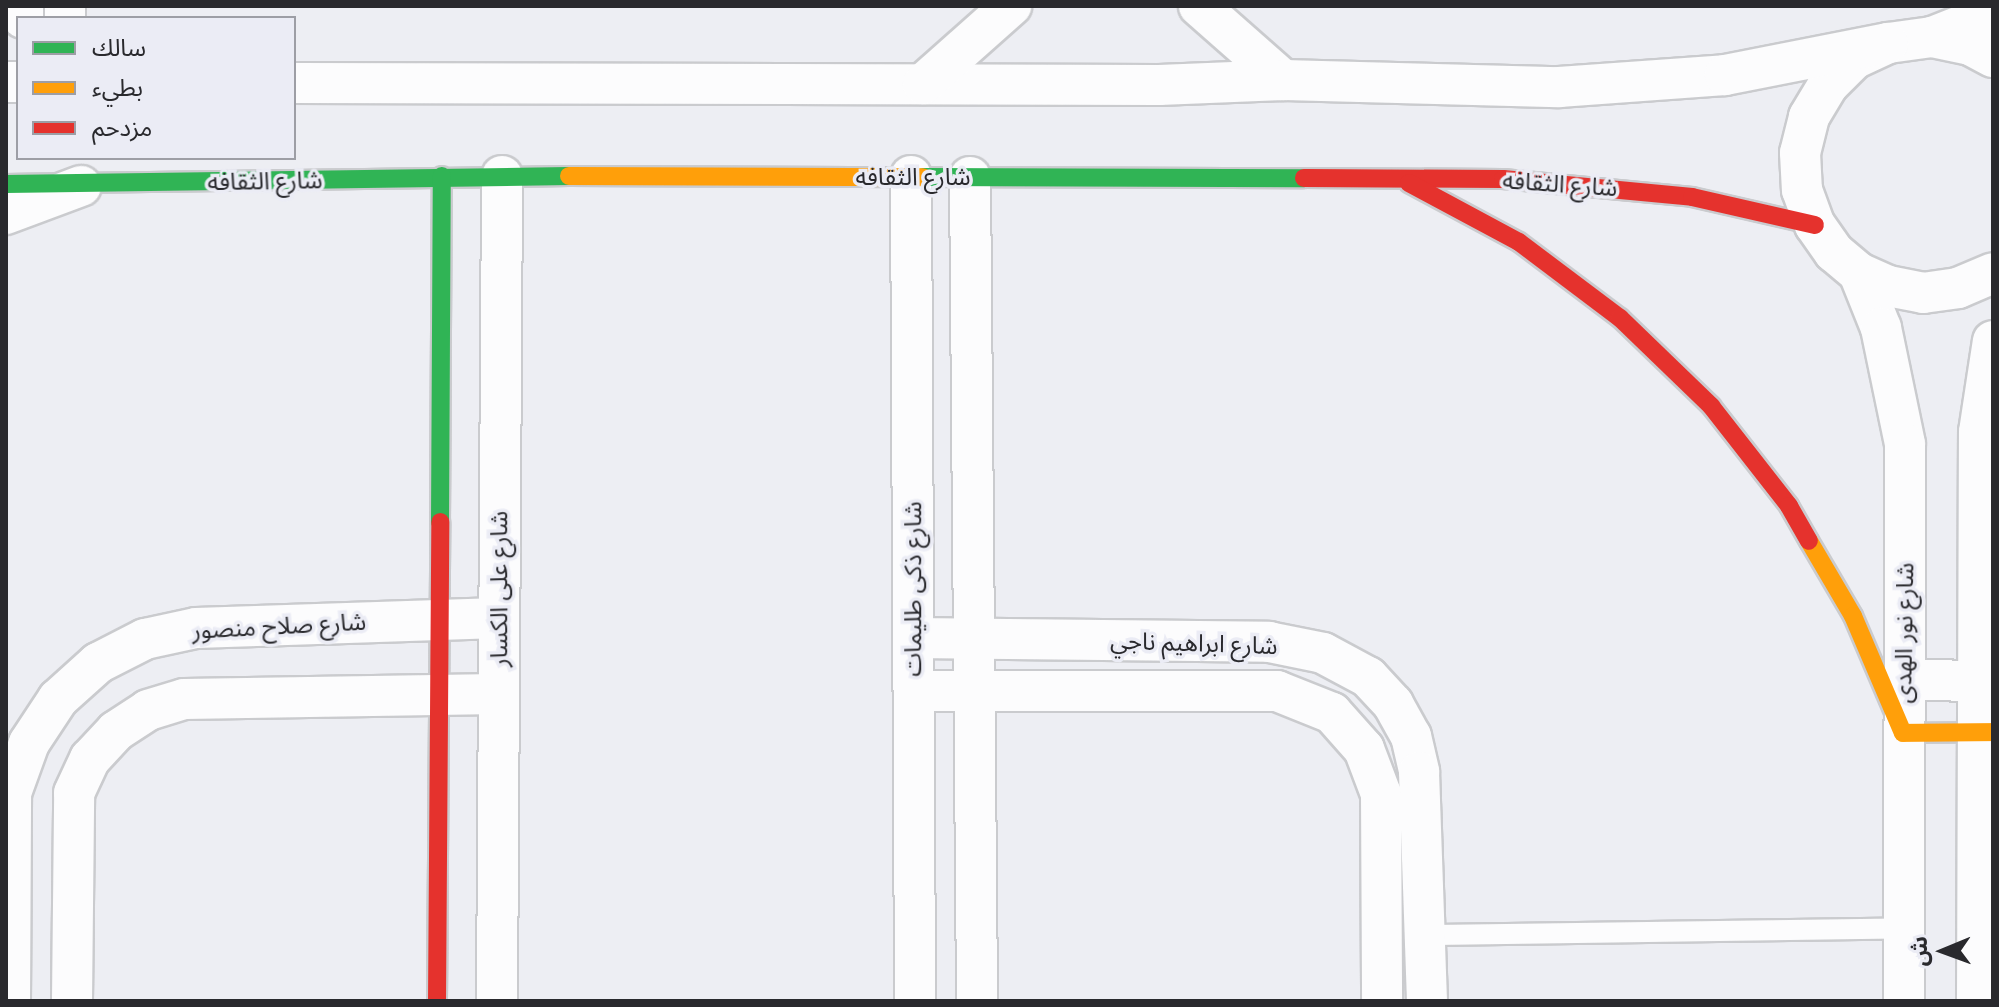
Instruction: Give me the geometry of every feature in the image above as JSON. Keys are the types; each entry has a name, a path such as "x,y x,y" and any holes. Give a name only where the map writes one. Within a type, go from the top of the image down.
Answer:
{"street":[{"path":"923,84 1011,6"},
{"path":"1199,6 1283,80"},
{"path":"296,83 1159,85 1283,80 1612,86 1752,71 1932,37 1993,13"},
{"path":"1932,37 1970,45 1993,57"},
{"path":"1888,43 1854,59 1828,85 1809,117 1800,153 1802,190 1815,225 1834,252 1859,273 1888,286 1923,293 1958,288 1993,273"},
{"path":"437,1001 442,176"},
{"name":"شارع الثقافه","path":"6,184 83,186 442,176 911,176 1407,182 1503,179 1629,189 1815,225"},
{"name":"شارع على الكسار","path":"497,1001 502,176"},
{"name":"شارع ذكى طليمات","path":"911,176 915,1001"},
{"path":"970,177 977,1001"},
{"path":"1407,182 1519,242 1620,318 1711,406 1789,506 1853,616 1903,733 1986,732"},
{"path":"6,214 83,186"},
{"name":"شارع نور الهدى","path":"1859,273 1881,328 1905,444 1904,1001"},
{"path":"1977,1001 1986,732 1979,432 1993,341"},
{"name":"شارع صلاح منصور","path":"10,1001 8,887 11,793 29,743 58,699 98,663 145,639 196,628 499,618"},
{"name":"شارع ابراهيم ناجي","path":"913,638 1269,642 1323,653 1368,677 1393,704 1411,736 1419,772 1427,1001"},
{"path":"1332,713 1368,677"},
{"path":"1903,680 1986,681"},
{"name":"شارع ابراهيم ناجي","path":"914,691 1277,691 1332,713 1364,749 1381,794 1382,1001"},
{"path":"72,1001 74,793 90,759 116,731 148,710 184,699 498,694"}],"lane":[{"path":"1427,935 1904,928"}],"traffic: fast":[{"path":"440,522 442,176"},
{"path":"6,184 569,176"},
{"path":"923,177 1304,178"}],"traffic: slow":[{"path":"569,176 923,177"},
{"path":"1809,541 1853,616 1903,733 1993,732"}],"traffic: jam":[{"path":"1304,178 1503,179 1692,197 1815,225"},
{"path":"1409,183 1519,242 1620,318 1711,406 1789,506 1809,541"},
{"path":"437,1001 440,522"}]}
